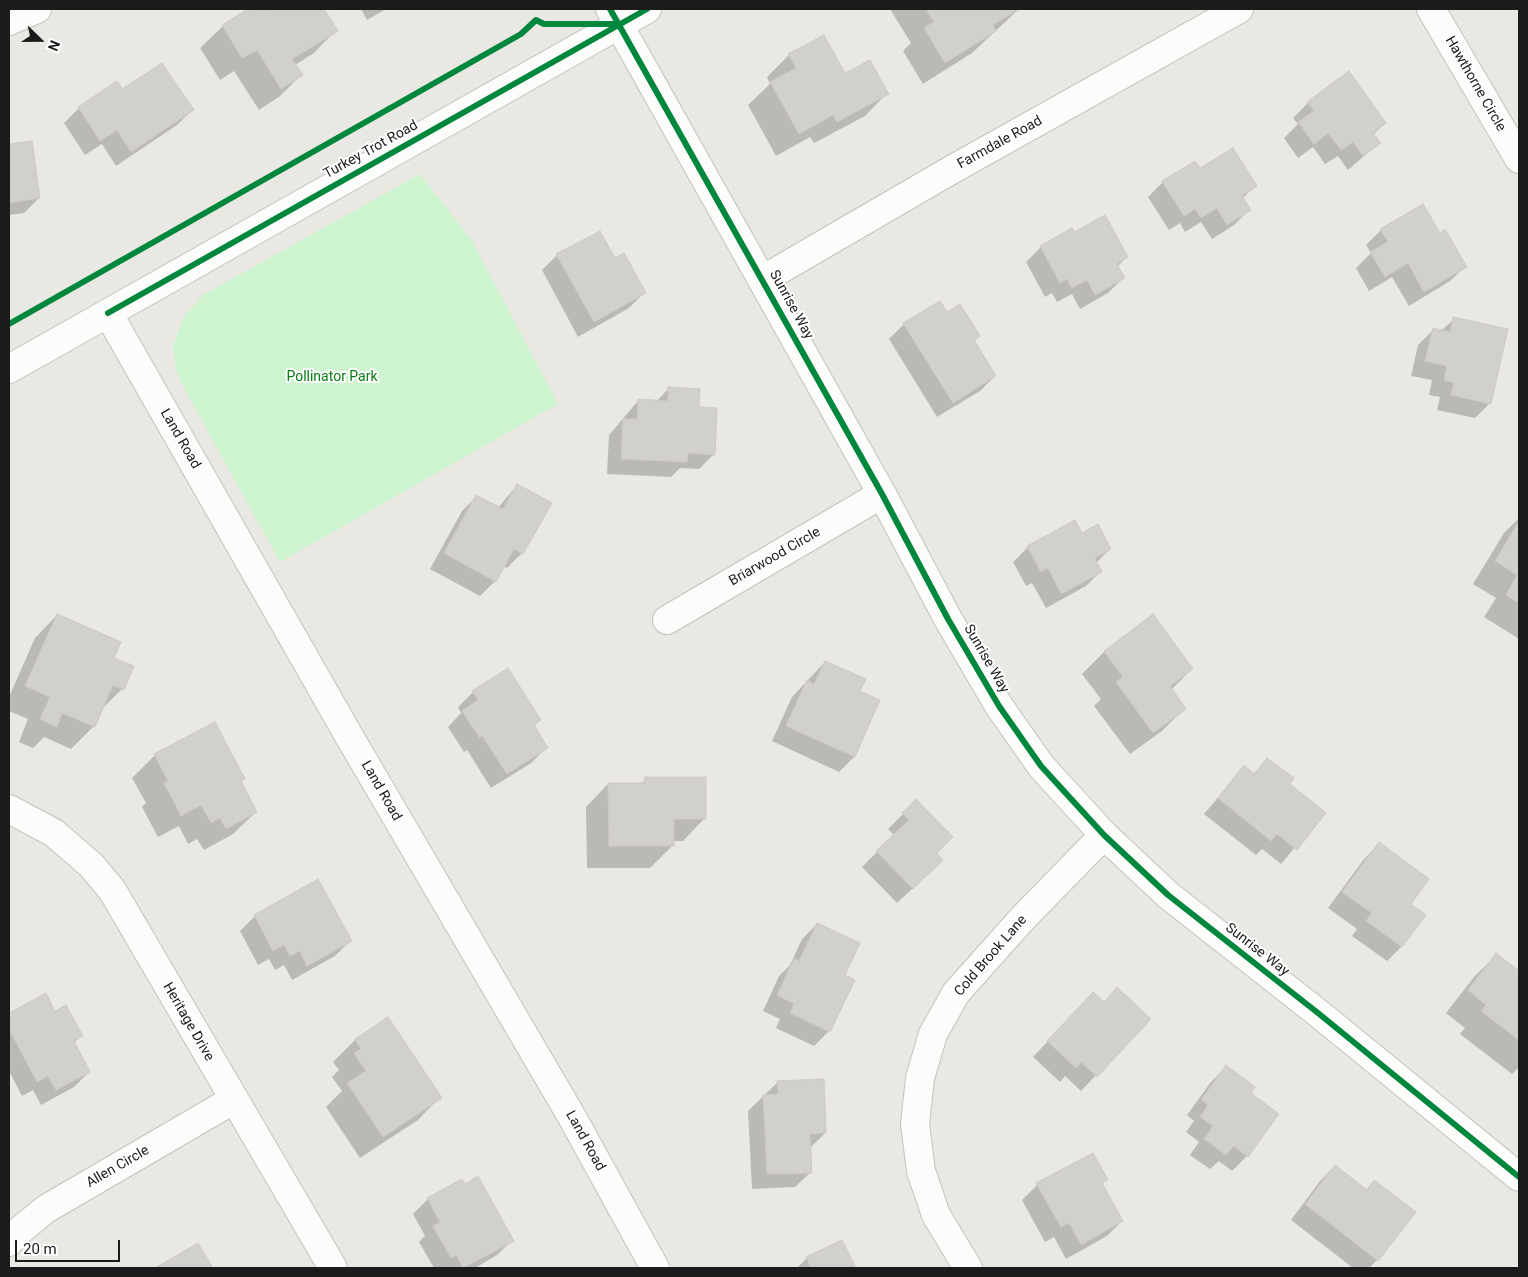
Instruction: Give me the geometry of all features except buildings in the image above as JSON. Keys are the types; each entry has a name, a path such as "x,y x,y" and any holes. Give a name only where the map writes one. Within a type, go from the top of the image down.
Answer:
{"street":[{"path":"9,21 37,9"},
{"name":"Turkey Trot Road","path":"9,369 615,16 647,9"},
{"name":"Farmdale Road","path":"762,280 953,169 1239,9"},
{"name":"Hawthorne Circle","path":"1431,9 1519,159"},
{"name":"Sunrise Way","path":"615,16 660,101 882,494 948,619 999,706 1041,766 1104,835 1168,895 1318,1013 1519,1177"},
{"name":"Land Road","path":"108,313 349,736 572,1117 655,1268"},
{"name":"Briarwood Circle","path":"667,620 882,494"},
{"name":"Heritage Drive","path":"9,809 54,833 91,864 112,890 233,1100 333,1268"},
{"name":"Cold Brook Lane","path":"968,1268 936,1215 921,1171 915,1124 920,1078 933,1034 956,993 1022,919 1104,835"},
{"name":"Allen Circle","path":"9,1242 13,1236 46,1209 233,1100"}],"green space":[{"name":"Pollinator Park","path":"420,174 471,239 558,404 280,562 187,394 176,370 173,347 183,318 203,295"}],"cycle path":[{"path":"610,9 882,494 948,619 999,706 1041,766 1104,835 1168,895 1318,1013 1519,1177"},
{"path":"108,313 647,9"},
{"path":"9,324 521,34 536,20 544,24 620,24"}]}
